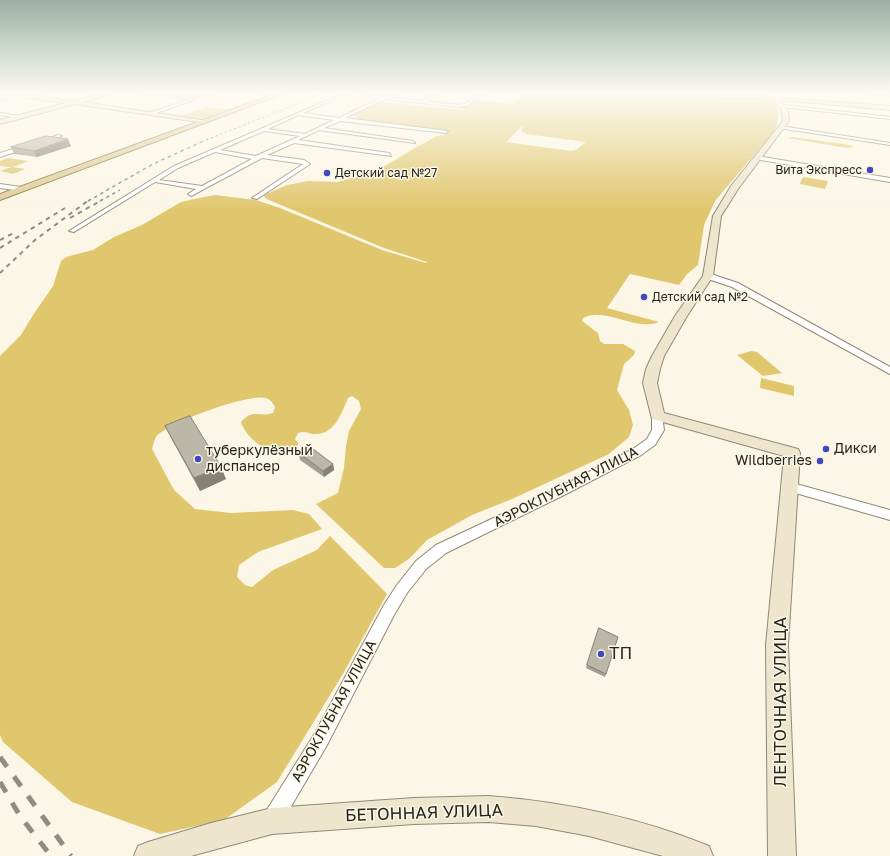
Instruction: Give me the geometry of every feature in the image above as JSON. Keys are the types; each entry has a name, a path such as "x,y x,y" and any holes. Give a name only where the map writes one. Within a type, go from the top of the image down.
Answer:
{"main road":[{"path":"0,197 175,132"}],"street":[{"path":"72,231 121,200 156,181 176,167 254,132"},
{"path":"279,132 304,136"},
{"path":"191,194 260,157 312,132"},
{"path":"339,132 412,142"},
{"name":"АЭРОКЛУБНАЯ УЛИЦА","path":"272,820 321,739 389,610 402,589 421,565 441,549 564,490 637,452 651,442 658,430 657,416 650,383 658,356 681,316 708,276 712,258 713,233 717,216 726,199 777,132"},
{"path":"813,132 890,144"},
{"path":"37,144 60,136"},
{"path":"292,141 389,155"},
{"path":"0,155 30,146"},
{"path":"0,147 16,150"},
{"path":"214,150 304,162 306,165 255,198"},
{"path":"757,158 890,180"},
{"path":"156,181 204,188"},
{"path":"0,186 21,189"},
{"path":"708,276 735,285 890,371"},
{"name":"ЛЕНТОЧНАЯ УЛИЦА","path":"657,416 792,453 787,544 777,645 782,856"},
{"path":"789,487 890,515"},
{"name":"БЕТОННАЯ УЛИЦА","path":"148,856 211,836 272,820 406,812 489,809 536,813 596,824 651,838 699,856"}],"shaded area":[{"path":"445,132 516,132 506,142 571,151 576,150 586,142 527,134 522,132 773,132 715,201 704,225 698,265 687,274 679,285 630,274 607,308 659,322 640,324 601,315 592,315 583,318 582,321 598,333 600,341 604,344 623,344 635,351 634,355 624,364 617,390 629,410 633,425 629,437 609,454 512,499 472,515 427,540 410,558 395,568 384,568 316,504 338,493 344,468 349,431 361,409 359,401 352,396 348,398 343,410 333,426 323,433 298,433 295,439 299,444 292,449 283,452 275,451 258,444 250,437 241,422 249,415 264,415 273,413 275,407 272,402 266,398 243,400 208,410 175,424 156,437 152,449 174,490 195,509 231,513 293,510 309,514 322,529 258,552 239,565 237,577 245,585 252,587 273,570 317,550 330,536 387,594 344,672 277,782 224,820 160,834 72,802 3,742 0,735 0,356 21,335 53,286 61,261 66,257 93,250 114,237 142,225 181,202 199,198 215,195 256,200 280,208 382,250 426,263 427,262 384,248 269,200 265,198 264,195 287,185 308,181 338,182 378,170 437,136 445,135 443,134"},
{"path":"793,137 850,145 854,147 846,148 788,138"},
{"path":"8,158 29,161 13,167 25,169 13,174 0,171 11,167 0,166 0,161"},
{"path":"803,177 828,181 825,189 800,184"},
{"path":"751,351 757,352 782,373 763,376 737,355"},
{"path":"761,378 794,386 794,396 760,388"}],"building":[{"path":"46,136 68,139 34,151 11,147"},
{"name":"туберкулёзный диспансер","path":"190,416 221,467 194,478 165,426"},
{"path":"309,446 333,464 323,471 299,453"},
{"name":"ТП","path":"599,628 618,637 606,674 587,665"}],"railway":[{"path":"206,140 226,132"},
{"path":"88,201 153,164 208,139"},
{"path":"100,201 120,190"},
{"path":"0,273 35,240 89,200"},
{"path":"70,218 102,200"},
{"path":"0,248 65,208"},
{"path":"0,240 14,233"},
{"path":"0,757 71,856"},
{"path":"0,782 20,816 51,856"}],"place":[{"name":"Вита Экспресс","path":"870,170"},
{"name":"Детский сад №27","path":"327,173"},
{"name":"Детский сад №2","path":"644,297"},
{"name":"Дикси","path":"826,449"},
{"name":"туберкулёзный диспансер","path":"198,459"},
{"name":"Wildberries","path":"820,461"},
{"name":"ТП","path":"601,654"}]}
